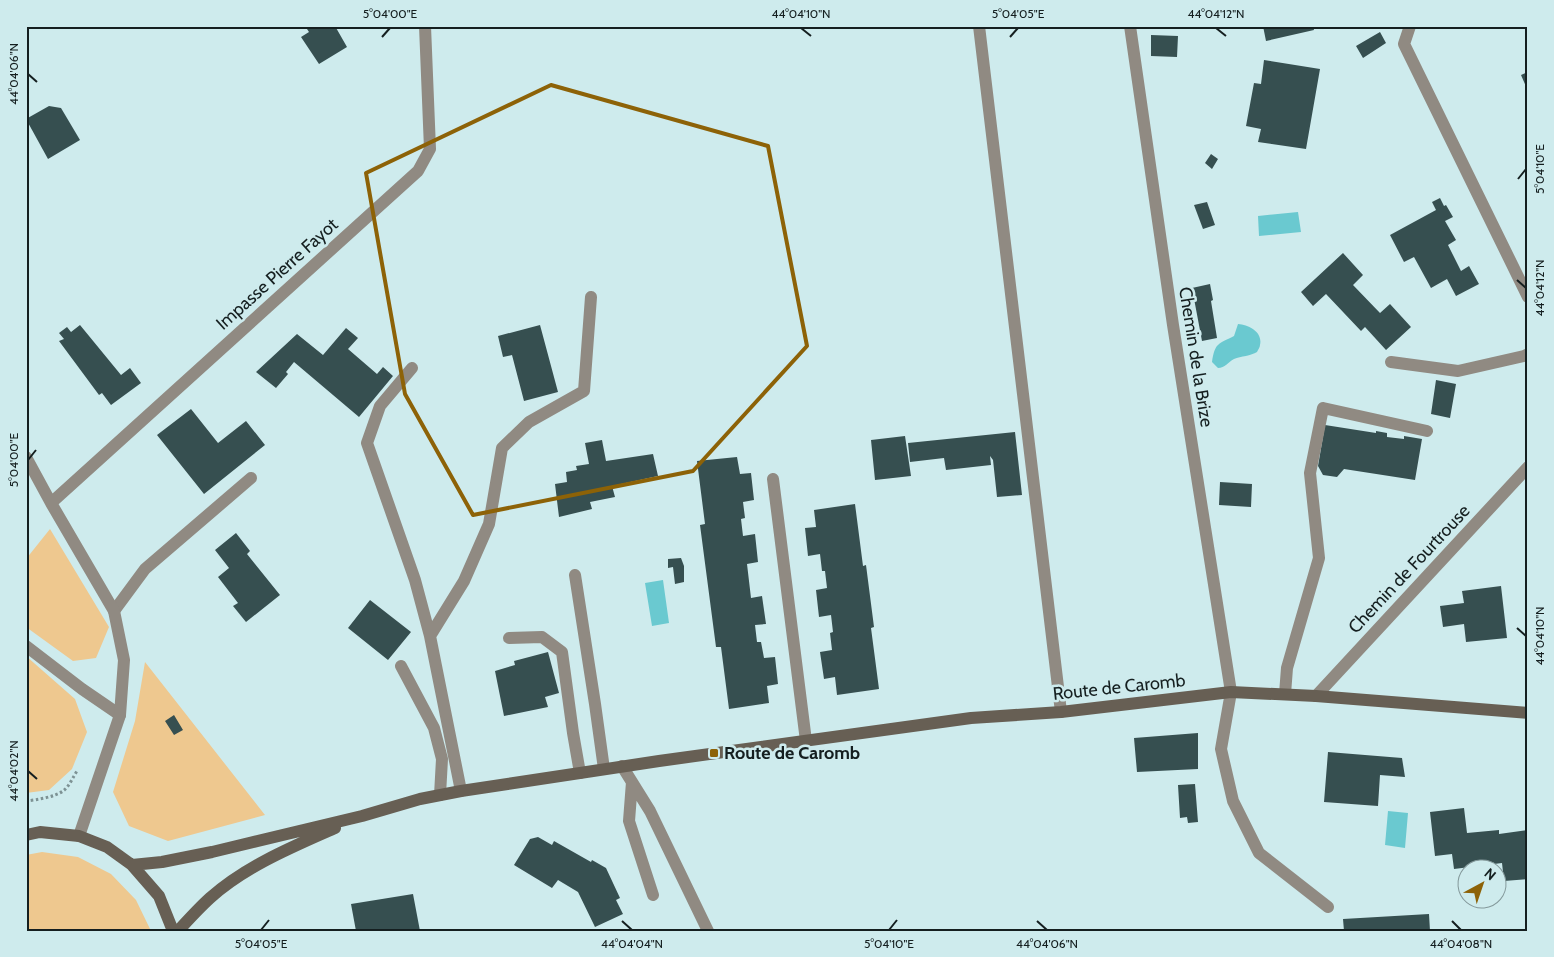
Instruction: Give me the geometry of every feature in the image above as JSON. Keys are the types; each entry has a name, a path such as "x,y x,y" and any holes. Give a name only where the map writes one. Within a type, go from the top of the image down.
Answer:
{"main road":[{"name":"Route de Caromb","path":"362,816 440,795 622,766 971,718 1060,712 1231,692 1316,696 1528,713"},
{"path":"132,864 162,862 212,852 362,816"},
{"path":"178,931 210,898 274,855 362,816"},
{"path":"26,835 40,832 79,836 107,847 132,864 159,896 173,931"}],"street":[{"name":"Impasse Pierre Fayot","path":"51,503 418,171 430,149 425,26"},
{"path":"979,26 1060,712"},
{"name":"Chemin de la Brize","path":"1130,26 1172,315 1231,692 1221,749 1233,801 1259,853 1328,907"},
{"path":"1410,26 1404,44 1528,297"},
{"path":"430,636 464,581 489,524 502,448 529,422 584,391 591,298"},
{"path":"1391,362 1458,371 1528,354"},
{"path":"412,368 380,406 367,443 416,580 430,636 461,791"},
{"path":"1285,694 1287,668 1319,558 1310,473 1323,408 1427,431"},
{"path":"26,457 114,611 124,660 120,715 79,836"},
{"name":"Chemin de Fourtrouse","path":"1316,696 1528,467"},
{"path":"114,611 145,569 251,478"},
{"path":"773,479 806,741"},
{"path":"575,575 604,769"},
{"path":"509,638 542,637 562,652 572,733 580,773"},
{"path":"26,646 82,689 120,715"},
{"path":"401,666 434,728 442,759 440,795"},
{"path":"622,766 650,811 708,931"},
{"path":"632,782 629,821 653,895"}],"path":[{"path":"26,801 37,800 63,792 79,766"}],"highlighted area":[{"path":"551,85 768,146 807,346 693,471 473,515 405,394 366,173"}],"shaded area":[{"path":"50,529 109,627 96,658 73,661 26,627 26,559"},
{"path":"26,656 75,699 87,732 72,769 49,790 26,793"},
{"path":"145,662 265,815 168,841 129,826 113,792 135,721"},
{"path":"42,852 78,857 111,874 136,900 151,931 26,931 26,855"}],"water":[{"path":"1298,212 1301,232 1259,236 1258,216"},
{"path":"1238,324 1251,328 1257,333 1260,340 1259,348 1255,353 1234,359 1225,366 1218,368 1212,362 1214,351 1218,345 1234,336"},
{"path":"663,580 669,623 652,626 645,583"},
{"path":"1388,811 1408,813 1405,848 1385,845"}],"building":[{"path":"305,26 335,26 347,47 319,64 301,37 309,32"},
{"path":"1263,26 1313,26 1314,30 1266,41"},
{"path":"1380,32 1386,43 1363,58 1356,46"},
{"path":"1151,35 1178,36 1177,57 1151,56"},
{"path":"1264,60 1320,69 1306,149 1258,142 1261,129 1246,126 1254,83 1261,84"},
{"path":"1528,72 1528,91 1521,75"},
{"path":"49,106 61,108 80,140 48,159 26,119"},
{"path":"1211,154 1218,159 1212,169 1205,163"},
{"path":"1440,198 1453,217 1445,221 1456,240 1448,245 1461,271 1469,266 1479,284 1456,296 1447,279 1431,288 1414,257 1404,262 1390,235 1436,210 1432,202"},
{"path":"1207,202 1215,225 1203,229 1194,205"},
{"path":"1343,253 1363,275 1353,285 1380,313 1390,304 1411,327 1386,350 1365,327 1361,331 1326,294 1313,306 1301,292"},
{"path":"1210,284 1217,338 1202,341 1192,288"},
{"path":"80,325 121,375 130,368 141,383 111,405 102,393 99,395 59,341 64,339 59,333 67,327 71,332"},
{"path":"540,325 558,392 524,401 512,355 503,357 498,336"},
{"path":"346,328 358,338 348,349 377,374 383,367 393,376 359,417 294,362 286,372 288,374 276,388 256,372 297,334 323,355"},
{"path":"1436,380 1456,384 1450,418 1431,414"},
{"path":"191,409 218,443 246,421 265,445 204,494 157,435"},
{"path":"1325,425 1387,433 1387,437 1404,439 1404,436 1422,439 1415,480 1344,469 1337,477 1323,475 1318,466"},
{"path":"1015,432 1022,495 997,497 993,460 990,456 991,465 946,470 944,458 910,462 908,443"},
{"path":"905,436 911,476 875,480 871,440"},
{"path":"602,440 606,461 653,454 658,476 612,486 615,497 590,502 592,509 559,517 555,484 567,482 566,472 577,470 576,466 589,464 585,443"},
{"path":"737,457 740,474 751,473 754,500 743,502 745,518 741,519 743,536 755,534 758,562 747,564 751,598 762,596 766,624 755,625 757,642 761,642 764,658 775,657 778,684 767,686 769,703 729,709 721,647 716,647 700,525 705,524 697,461"},
{"path":"1220,482 1252,484 1251,507 1219,505"},
{"path":"855,504 863,566 866,565 874,627 871,628 879,689 837,695 835,677 824,679 820,652 832,650 830,633 833,632 831,615 819,617 816,590 827,588 825,571 822,571 820,554 808,556 805,528 816,527 814,510"},
{"path":"236,533 250,551 247,554 280,595 246,622 233,606 238,603 218,577 229,568 215,550"},
{"path":"681,558 684,566 684,582 675,584 673,567 668,568 668,559"},
{"path":"1501,586 1507,638 1466,642 1464,624 1443,627 1440,606 1464,603 1462,591"},
{"path":"370,600 411,632 388,660 348,628"},
{"path":"548,652 559,693 545,697 548,707 504,716 495,671 515,665 514,661"},
{"path":"174,715 183,730 174,735 165,721"},
{"path":"1198,733 1198,769 1137,772 1134,738"},
{"path":"1328,752 1402,758 1405,777 1380,775 1378,806 1324,802"},
{"path":"1195,784 1198,822 1188,823 1187,817 1180,818 1178,785"},
{"path":"1464,808 1467,833 1499,830 1499,834 1528,830 1528,879 1506,881 1506,860 1456,860 1456,869 1454,869 1452,854 1435,856 1430,812"},
{"path":"538,837 552,845 554,841 591,862 592,860 606,868 620,898 616,900 623,914 595,927 578,892 558,880 552,888 514,865 530,839"},
{"path":"413,894 420,931 356,931 351,904"},
{"path":"1429,914 1430,931 1344,931 1343,919"}],"place":[{"name":"Route de Caromb","path":"714,753"}]}
